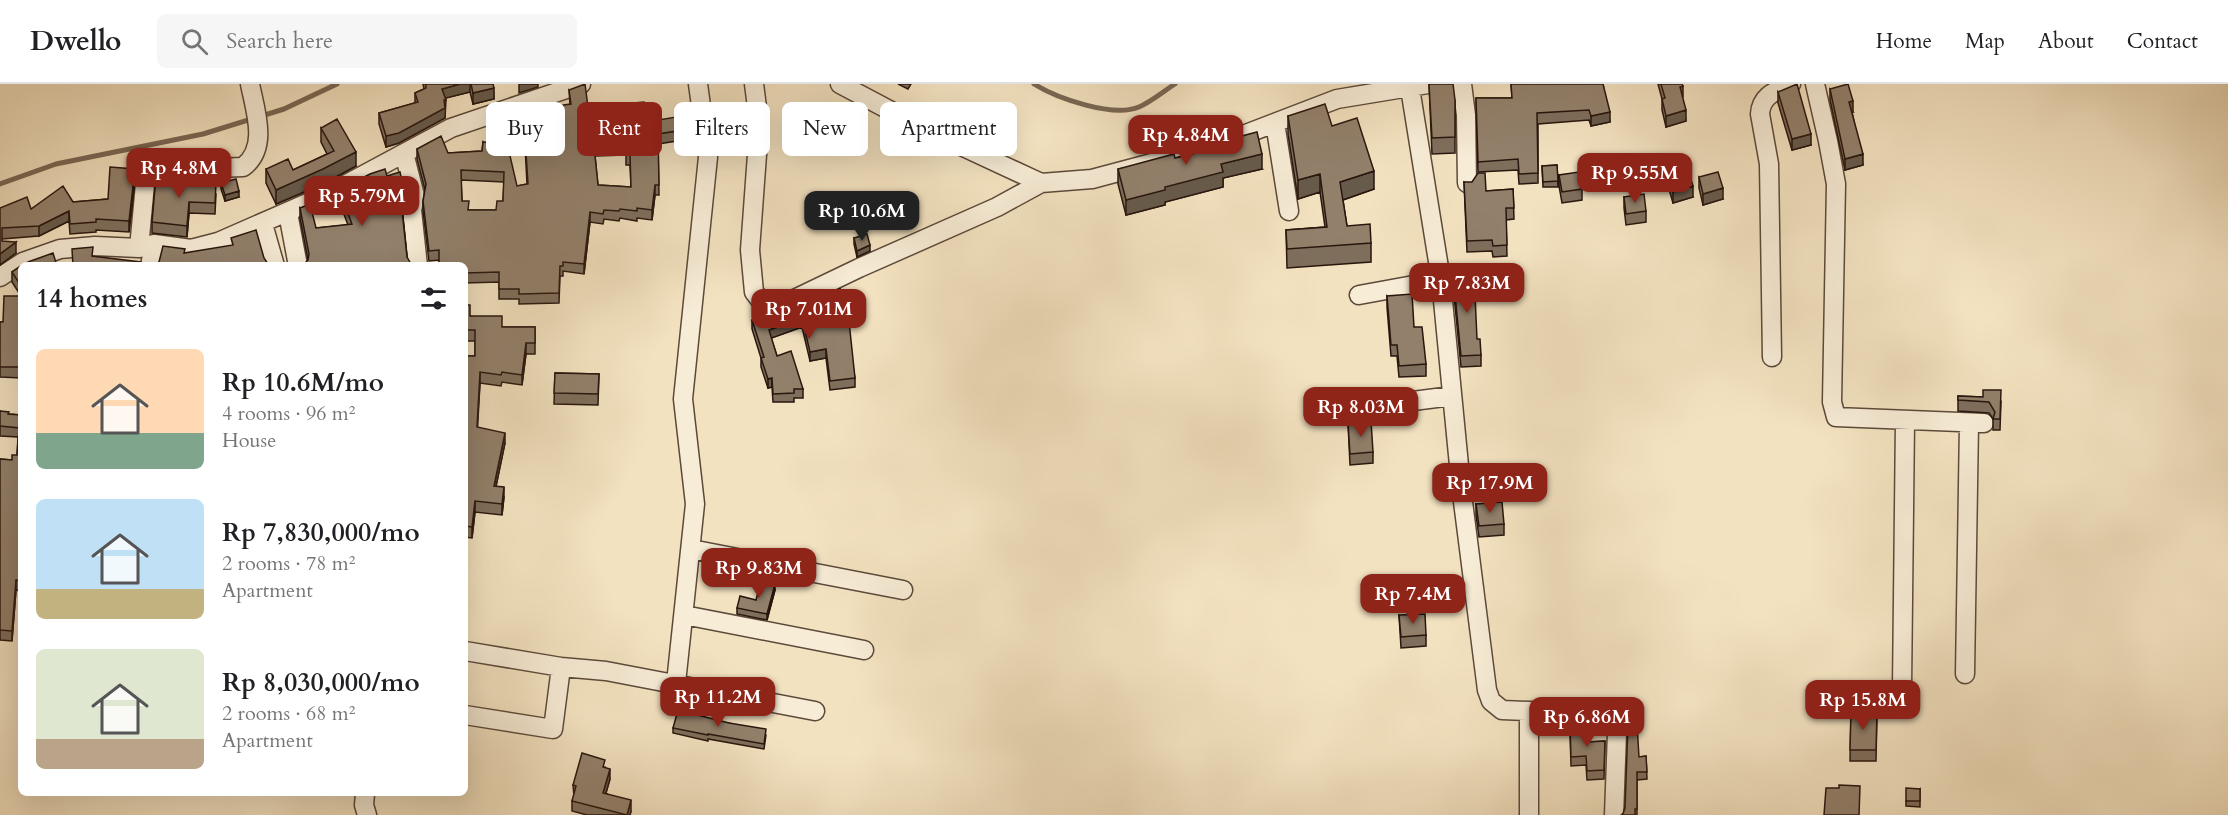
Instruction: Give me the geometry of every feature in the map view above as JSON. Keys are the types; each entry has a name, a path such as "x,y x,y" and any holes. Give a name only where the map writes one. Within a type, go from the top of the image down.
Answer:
{"street":[{"path":"149,262 145,184 149,174 161,170 243,167 253,158 259,134 250,84"},
{"path":"22,262 60,249 147,246 191,249 218,242 328,194 451,128 581,84"},
{"path":"676,683 695,490 683,399 708,157 698,84"},
{"path":"754,84 758,115 758,141 751,261 754,292 759,301 770,307 786,303 987,212 1041,183 1103,176 1212,147 1336,99 1419,86 1461,486 1487,690 1495,706 1502,710 1611,716 1617,733 1614,815"},
{"path":"840,84 927,130 1041,183"},
{"path":"1462,84 1466,115 1467,183"},
{"path":"1772,357 1769,165 1760,114 1763,99 1791,84"},
{"path":"1815,84 1836,184 1832,402 1836,417 1976,423 1965,674"},
{"path":"1275,123 1289,211"},
{"path":"404,153 415,196 412,210 418,262"},
{"path":"288,213 297,262"},
{"path":"263,224 274,262"},
{"path":"0,277 18,265"},
{"path":"1359,295 1441,280"},
{"path":"1366,407 1452,396"},
{"path":"1902,688 1905,420"},
{"path":"691,549 903,590"},
{"path":"684,615 864,650"},
{"path":"468,652 676,683 815,711"},
{"path":"468,716 552,735 561,667"},
{"path":"1528,711 1529,815"},
{"path":"365,796 364,805 367,815"}],"building":[{"path":"426,84 460,84 442,89 446,100 444,100 445,108 399,133 386,136 379,113 418,102 415,93 426,88"},
{"path":"471,84 493,84 494,88 473,93"},
{"path":"585,84 587,102 577,102 577,156 595,156 598,185 631,187 630,156 658,156 659,185 655,185 652,210 637,208 637,211 604,210 603,214 590,212 584,264 563,262 563,266 560,266 559,293 519,294 519,289 499,289 499,272 468,273 468,262 439,262 439,250 429,251 423,201 426,184 417,149 441,136 448,153 482,151 483,142 486,142 486,156 510,156 517,186 528,184 526,156 565,156 565,105 571,104 569,90","holes":["461,170 504,172 503,201 497,201 496,210 468,210 469,201 462,201"]},
{"path":"1429,84 1453,84 1455,137 1432,138"},
{"path":"1511,84 1603,84 1610,112 1591,116 1589,110 1537,113 1538,173 1519,174 1518,159 1478,162 1476,98 1512,98"},
{"path":"1661,84 1682,84 1683,86 1680,87 1686,110 1666,116"},
{"path":"1797,84 1811,134 1792,139 1778,92"},
{"path":"1848,84 1853,101 1849,102 1863,154 1845,159 1830,89"},
{"path":"1325,104 1332,126 1357,118 1374,171 1340,182 1347,226 1370,224 1371,243 1287,249 1286,230 1327,227 1320,174 1298,180 1288,116"},
{"path":"674,117 674,132 662,133 662,119"},
{"path":"337,119 356,152 276,190 266,169 288,159 293,170 334,151 321,128"},
{"path":"1257,132 1262,154 1221,164 1223,172 1126,200 1118,169 1174,154 1175,158 1201,152 1200,147"},
{"path":"1557,165 1558,181 1543,182 1542,166"},
{"path":"110,167 135,169 129,221 96,219 96,222 70,224 69,211 39,226 2,228 2,241 16,242 0,254 0,208 27,197 31,209 63,186 73,202 108,199"},
{"path":"385,169 387,176 400,172 403,186 401,201 407,257 410,262 306,262 309,254 300,208 310,204 316,228 352,224 339,190"},
{"path":"1688,169 1693,186 1673,192 1668,175"},
{"path":"1579,172 1582,189 1562,192 1559,175"},
{"path":"1718,172 1723,188 1703,194 1699,177"},
{"path":"1478,173 1485,173 1486,191 1513,189 1514,208 1506,208 1507,245 1493,246 1492,240 1467,241 1464,182 1472,182"},
{"path":"156,177 216,183 215,203 189,202 187,226 152,222"},
{"path":"236,179 239,191 225,195 221,183"},
{"path":"1644,194 1646,211 1626,214 1624,197"},
{"path":"256,230 267,262 159,262 163,246 185,249 184,253 233,245 231,238"},
{"path":"867,234 870,245 857,251 854,238"},
{"path":"93,247 92,256 141,262 73,262 72,249"},
{"path":"53,253 56,262 28,262"},
{"path":"18,268 18,281 12,272"},
{"path":"1474,273 1477,339 1480,339 1481,355 1461,356 1453,274"},
{"path":"840,289 848,312 855,378 830,381 826,349 810,352 802,318 769,330 777,356 791,351 803,389 794,389 794,393 773,394 772,378 768,379 761,358 764,357 752,320"},
{"path":"1412,294 1414,327 1422,327 1426,364 1399,366 1397,345 1391,345 1387,296"},
{"path":"4,296 18,296 18,367 0,367 0,322 3,322"},
{"path":"468,305 470,305 470,316 502,316 502,327 535,327 535,343 526,343 522,375 480,372 477,427 505,433 494,486 504,487 502,504 475,501 472,527 468,526 468,356 475,356 475,330 468,330"},
{"path":"555,373 599,374 598,394 554,393"},
{"path":"1983,390 2001,390 2000,419 1993,419 1995,412 1989,402 1958,400 1958,396 1983,397"},
{"path":"0,411 18,415 18,428 0,426"},
{"path":"1371,421 1373,452 1350,454 1348,423"},
{"path":"18,442 18,580 16,580 12,631 0,630 0,459 12,460 12,455 17,455"},
{"path":"1502,502 1504,524 1479,526 1476,504"},
{"path":"761,581 775,584 767,614 737,608 740,596 756,600"},
{"path":"1425,614 1426,635 1401,637 1399,615"},
{"path":"678,710 729,723 766,729 764,744 673,728"},
{"path":"1851,711 1877,712 1876,750 1850,750"},
{"path":"1587,724 1587,742 1605,741 1604,770 1587,771 1586,756 1571,757 1570,725"},
{"path":"1628,724 1637,724 1639,757 1646,756 1647,772 1637,772 1635,815 1621,815 1625,808"},
{"path":"582,753 605,760 603,767 610,769 603,793 631,800 627,815 572,801 576,786 573,785"},
{"path":"1839,785 1860,786 1859,815 1824,815 1826,788 1839,788"},
{"path":"1906,788 1920,789 1920,801 1906,801"}],"waterway":[{"path":"0,184 56,164 203,134 284,109 337,84"},
{"path":"1034,84 1085,105 1115,110 1139,107 1175,84"}]}
